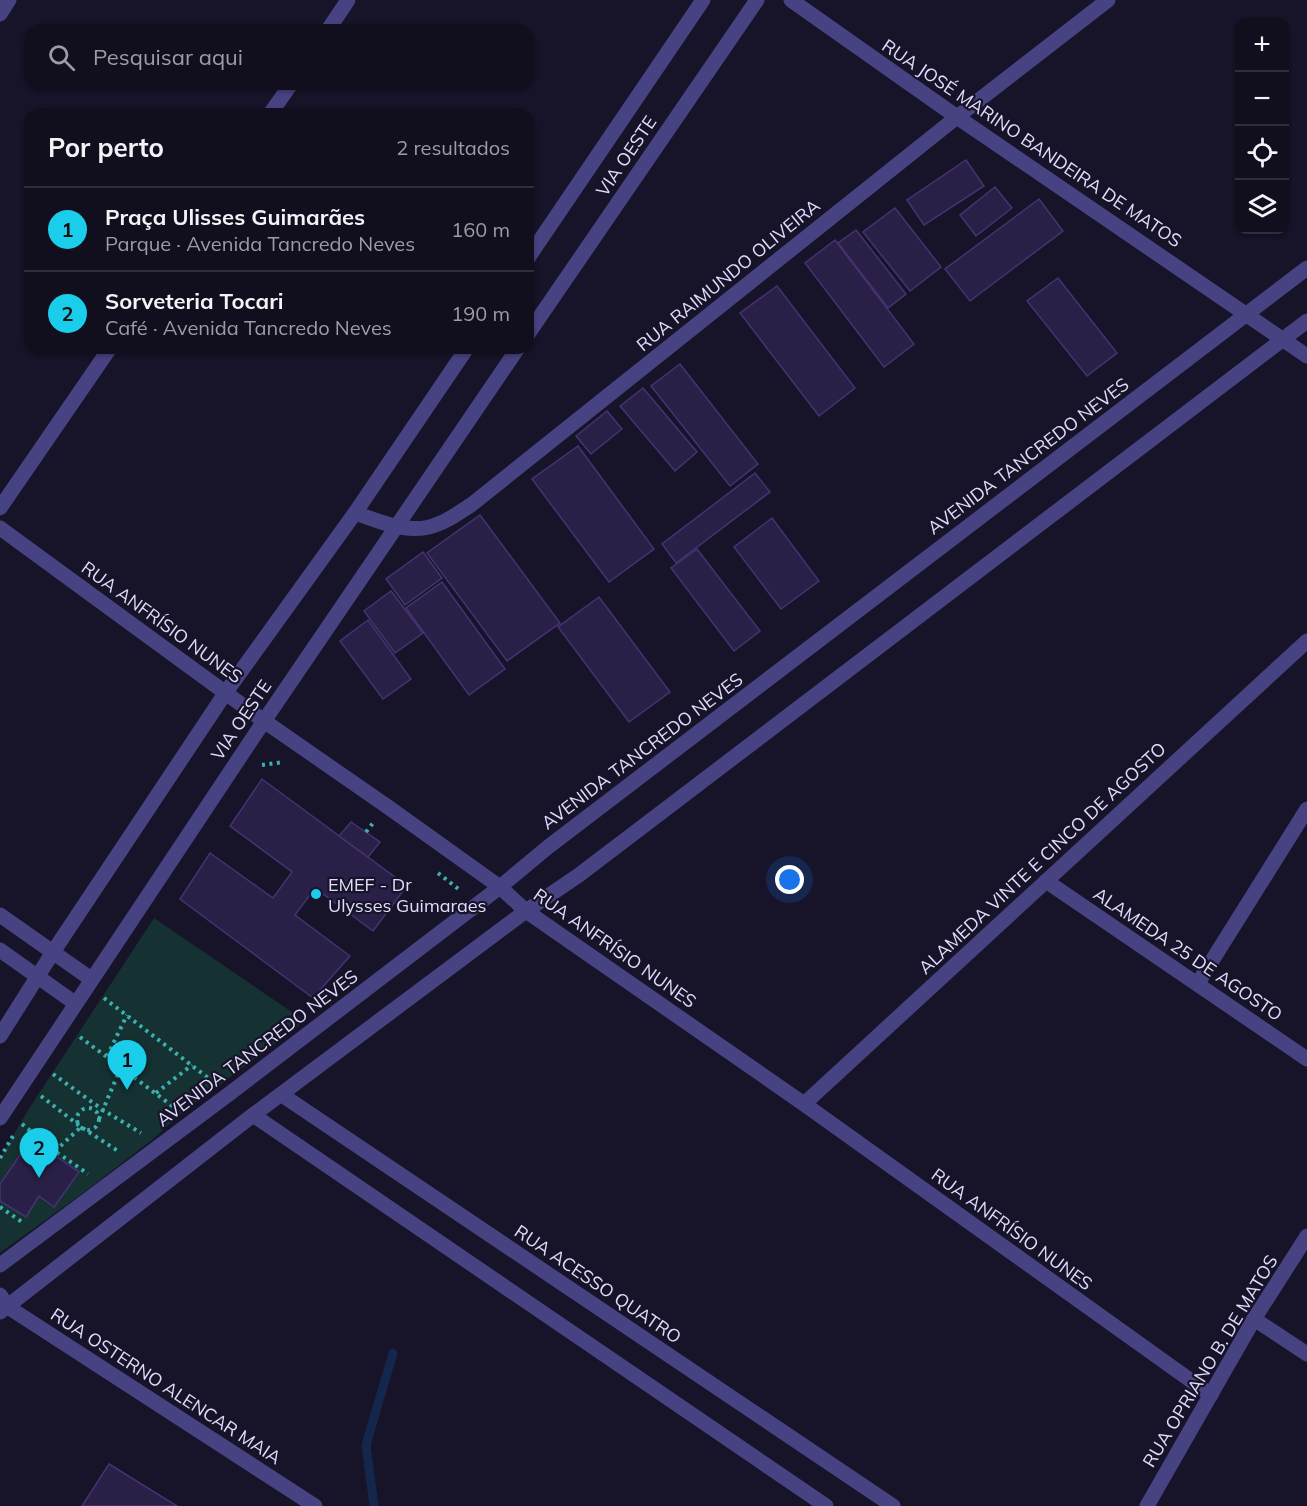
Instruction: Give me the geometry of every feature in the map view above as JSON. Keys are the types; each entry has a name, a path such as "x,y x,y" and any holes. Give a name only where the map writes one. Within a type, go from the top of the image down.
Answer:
{"street":[{"path":"0,14 9,0"},
{"path":"332,24 348,0"},
{"name":"VIA OESTE","path":"534,249 703,0"},
{"name":"VIA OESTE","path":"534,325 757,0"},
{"name":"RUA RAIMUNDO OLIVEIRA","path":"355,513 396,527 418,529 438,525 471,505 957,117 1108,0"},
{"name":"RUA JOSÉ MARINO BANDEIRA DE MATOS","path":"794,2 957,117 1307,356"},
{"path":"274,108 287,90"},
{"name":"AVENIDA TANCREDO NEVES","path":"0,1265 229,1094 500,887 558,839 1307,268"},
{"path":"3,1304 526,911 579,875 1307,321"},
{"path":"0,508 106,354"},
{"name":"VIA OESTE","path":"0,1036 53,952 226,692 355,513 463,354"},
{"name":"VIA OESTE","path":"0,1118 264,721 515,354"},
{"name":"RUA ANFRÍSIO NUNES","path":"0,528 264,721 500,887 526,911 804,1104 1211,1395"},
{"name":"ALAMEDA VINTE E CINCO DE AGOSTO","path":"804,1104 1307,641"},
{"path":"1198,983 1307,809"},
{"name":"ALAMEDA 25 DE AGOSTO","path":"1046,881 1307,1059"},
{"path":"0,915 91,979"},
{"path":"0,950 75,1003"},
{"name":"RUA ACESSO QUATRO","path":"282,1095 893,1506"},
{"path":"253,1115 826,1506"},
{"name":"RUA OPRIANO B. DE MATOS","path":"1147,1506 1254,1319 1307,1236"},
{"name":"RUA OSTERNO ALENCAR MAIA","path":"3,1304 315,1506"},
{"path":"1254,1319 1307,1354"}],"path":[{"path":"103,997 219,1085"},
{"path":"107,1056 127,1015"},
{"path":"77,1036 182,1113"},
{"path":"156,1093 192,1065"},
{"path":"83,1095 84,1108 77,1115 77,1122 81,1127 91,1129 97,1126 121,1067"},
{"path":"53,1074 103,1110 142,1134"},
{"path":"39,1095 81,1127 119,1151"},
{"path":"84,1108 95,1110 99,1119"},
{"path":"21,1124 90,1175"},
{"path":"55,1151 81,1127"},
{"path":"0,1207 25,1224"}],"green space":[{"path":"154,918 305,1021 182,1113 152,1140 83,1193 0,1253 0,1158 30,1107"}],"building":[{"path":"966,160 984,186 924,225 907,200"},
{"path":"995,187 1012,208 976,236 960,215"},
{"path":"1039,199 1063,231 970,301 945,269"},
{"path":"895,208 941,267 910,291 863,232"},
{"path":"856,230 906,294 888,308 838,243"},
{"path":"835,240 914,344 884,367 805,263"},
{"path":"1058,278 1117,353 1087,376 1027,301"},
{"path":"777,286 855,388 819,416 740,313"},
{"path":"680,364 758,464 730,486 651,386"},
{"path":"643,388 697,452 675,471 620,406"},
{"path":"607,411 622,429 591,454 576,436"},
{"path":"578,446 654,549 609,582 532,479"},
{"path":"755,473 770,492 676,563 662,544"},
{"path":"480,515 560,623 507,661 427,553"},
{"path":"772,518 819,581 781,609 734,547"},
{"path":"697,549 760,631 734,651 671,568"},
{"path":"423,552 442,578 405,605 386,579"},
{"path":"442,582 505,669 469,695 406,608"},
{"path":"391,591 423,633 395,653 364,611"},
{"path":"599,597 670,692 629,722 558,627"},
{"path":"368,620 411,679 383,699 340,641"},
{"path":"262,779 407,886 373,931 315,888 295,915 350,956 313,998 180,899 210,853 273,898 292,872 230,826"},
{"path":"351,822 380,842 368,857 339,836"},
{"path":"31,1139 79,1172 54,1207 39,1196 26,1217 0,1201 0,1184"},
{"path":"109,1464 177,1506 82,1506"}],"waterway":[{"path":"374,1506 366,1445 393,1353"}],"place":[{"name":"EMEF - Dr Ulysses Guimaraes","path":"316,894"},
{"name":"Praça Ulisses Guimarães","path":"127,1090"},
{"name":"Sorveteria Tocari","path":"39,1178"}]}
